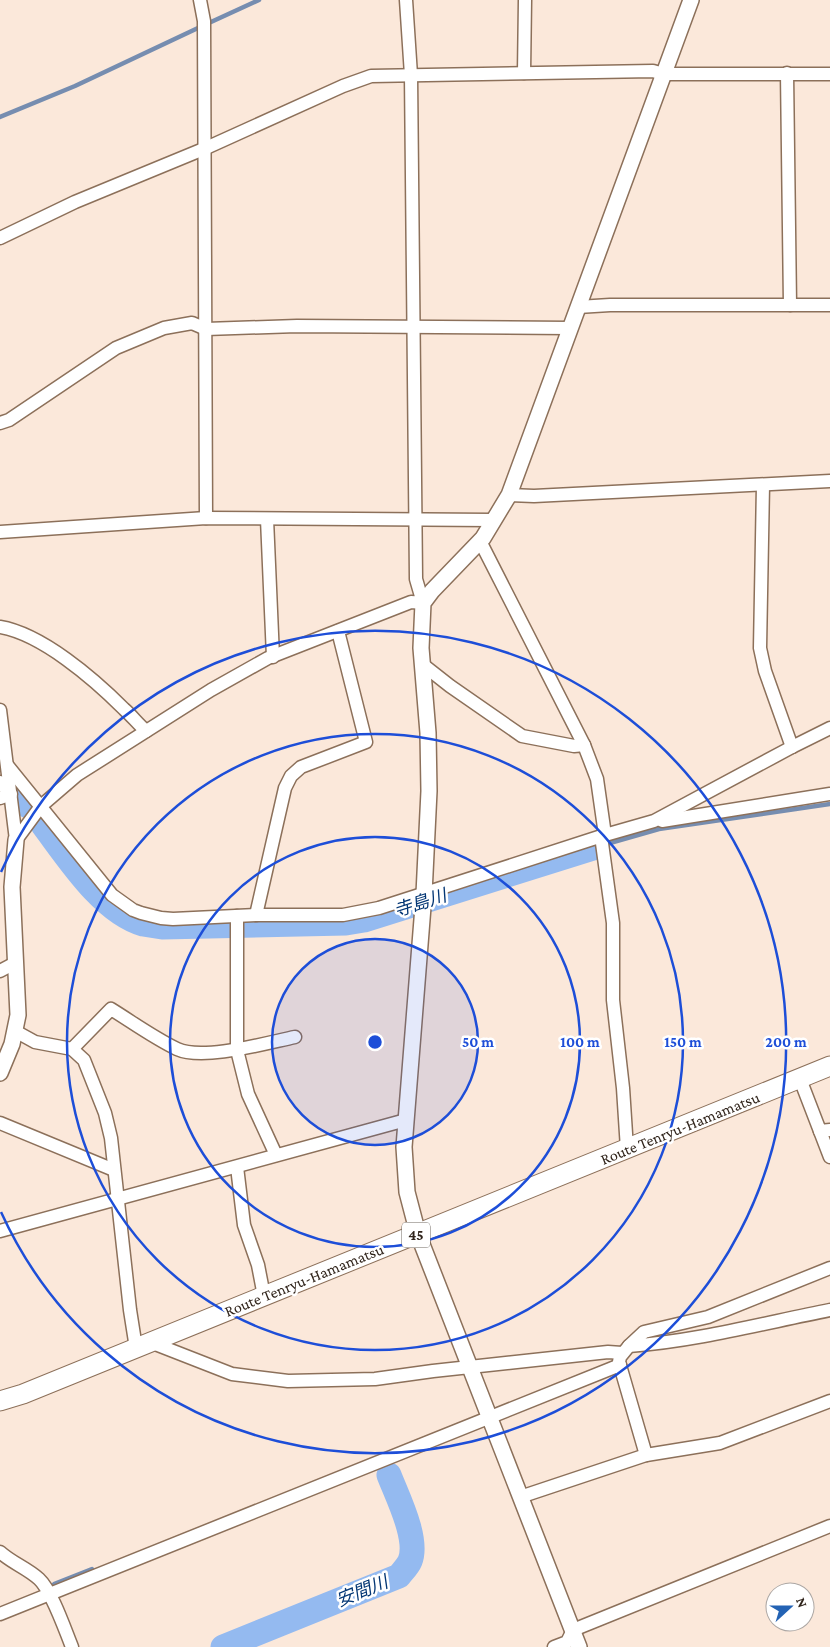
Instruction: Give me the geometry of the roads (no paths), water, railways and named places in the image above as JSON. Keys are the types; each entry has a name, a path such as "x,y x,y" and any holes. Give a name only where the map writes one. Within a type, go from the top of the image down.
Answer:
{"main road":[{"name":"Route Tenryu-Hamamatsu","path":"0,1401 23,1394 830,1066"}],"street":[{"path":"200,0 204,21 206,148 206,518"},
{"path":"406,0 411,75 416,579 424,604 422,664 428,765 424,899 404,1147 407,1192 418,1234 579,1647"},
{"path":"524,0 524,73"},
{"path":"424,604 432,591 480,541 508,495 691,0"},
{"path":"0,238 75,202 206,148 356,80 371,76 653,71 663,74 830,74"},
{"path":"788,73 790,305"},
{"path":"578,307 610,305 830,305"},
{"path":"0,423 9,420 116,348 164,328 192,323 206,329 235,327 412,326 570,328"},
{"path":"508,495 534,496 830,481"},
{"path":"763,485 760,648 765,672 792,747"},
{"path":"0,532 206,518 492,520"},
{"path":"267,519 274,657"},
{"path":"480,541 584,745 597,779 613,923 613,1000 623,1088 627,1149"},
{"path":"16,840 41,806 76,775 211,690 268,658 411,602 424,604"},
{"path":"0,627 24,633 53,650 97,684 146,731"},
{"path":"256,915 285,788 291,776 301,767 366,742 338,631"},
{"path":"422,664 522,736 574,746 584,745"},
{"path":"0,710 7,766 5,796"},
{"path":"7,766 112,895 133,910 161,918 237,922 256,915 343,915 424,899 654,822 830,728"},
{"path":"0,782 16,840 12,887 18,1002 15,1031 0,1073"},
{"path":"654,822 830,794"},
{"path":"237,922 237,1050 248,1094 276,1155"},
{"path":"0,970 15,963"},
{"path":"72,1049 111,1009 178,1050 196,1053 237,1050 295,1037"},
{"path":"15,1031 35,1042 72,1049 86,1062 112,1138 130,1310 143,1345 232,1374 288,1381 375,1379 608,1352 624,1355"},
{"path":"800,1079 825,1130 830,1157"},
{"path":"0,1231 406,1120"},
{"path":"0,1122 114,1170"},
{"path":"237,1167 244,1224 258,1265 264,1296"},
{"path":"624,1355 644,1332 708,1317 830,1268"},
{"path":"0,1614 491,1418 648,1345 830,1310"},
{"path":"624,1355 646,1454"},
{"path":"520,1497 646,1454 720,1443 830,1401"},
{"path":"554,1647 567,1642 573,1630 830,1526"},
{"path":"0,1552 40,1580 49,1595 72,1647"}],"waterway":[{"path":"211,22 259,0"},
{"path":"0,117 75,86 198,28"},
{"name":"寺島川","path":"16,791 28,806"},
{"name":"寺島川","path":"596,847 659,829 830,804"},
{"name":"寺島川","path":"43,825 75,868 100,896 128,918 143,924 162,927 346,923 364,920 596,847"},
{"name":"安間川","path":"223,1647 399,1576 410,1561 412,1541 402,1506 389,1475"},
{"path":"54,1584 92,1569"}]}
